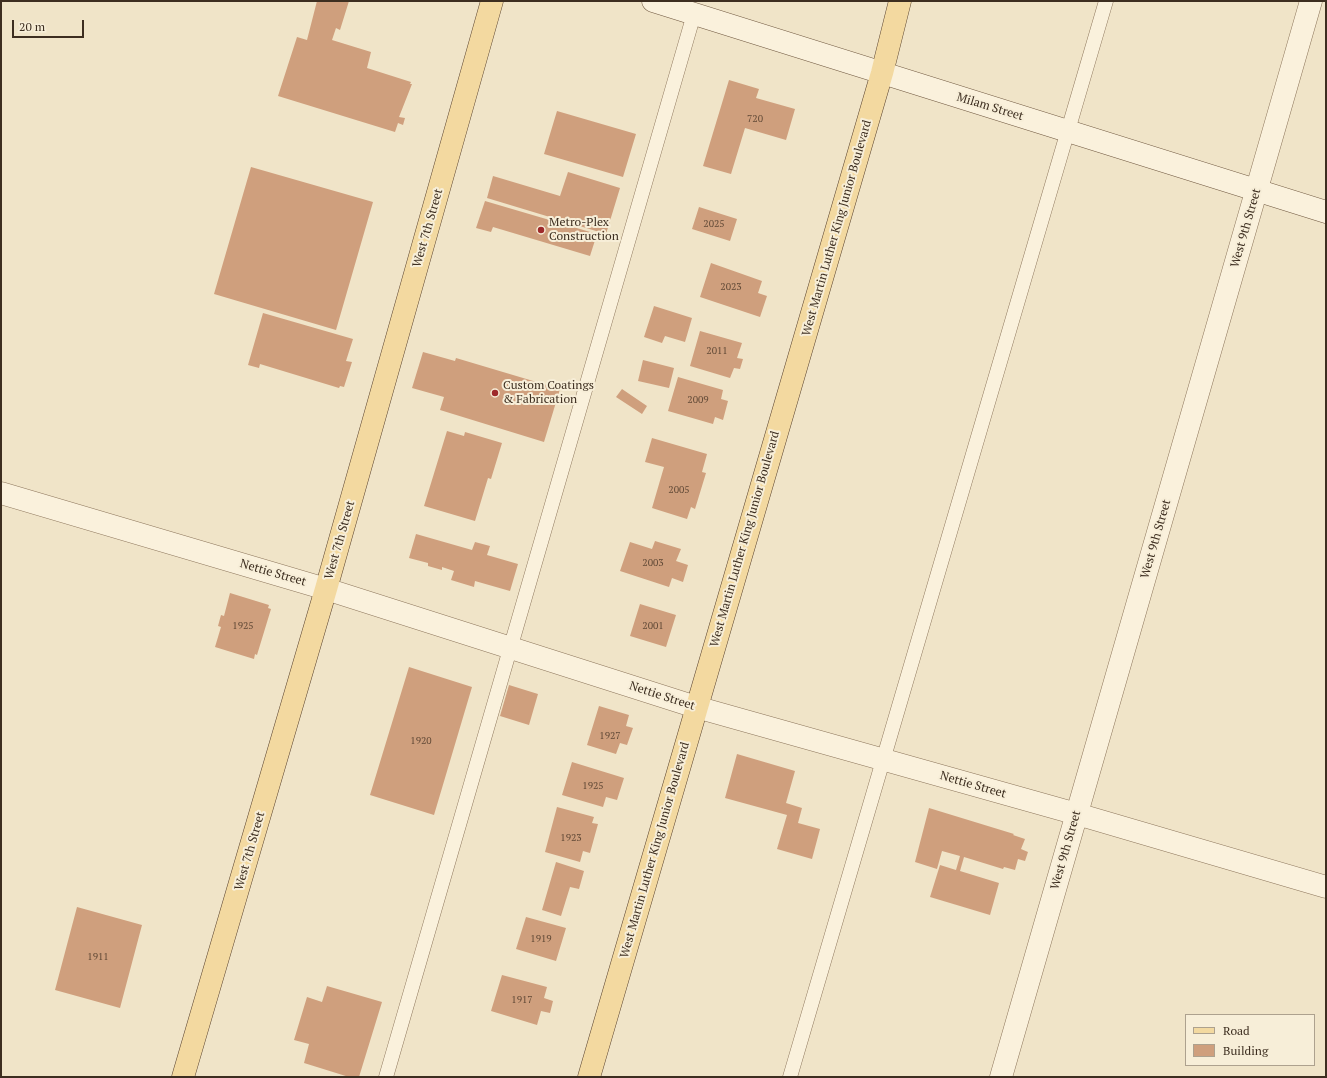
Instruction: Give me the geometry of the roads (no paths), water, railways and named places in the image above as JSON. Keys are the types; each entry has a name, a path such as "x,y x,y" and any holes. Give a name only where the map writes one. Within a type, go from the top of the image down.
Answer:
{"main road":[{"name":"West 7th Street","path":"183,1077 326,588 492,1"},
{"name":"West Martin Luther King Junior Boulevard","path":"589,1077 882,73 900,1"}],"street":[{"name":"Milam Street","path":"653,1 1326,212"},
{"name":"West 9th Street","path":"1001,1077 1311,1"},
{"name":"Nettie Street","path":"1,493 326,588 696,707 1077,814 1326,887"}],"lane":[{"path":"790,1077 1106,1"},
{"path":"386,1077 694,14"}],"place":[{"name":"Metro-Plex Construction","path":"541,230"},
{"name":"Custom Coatings & Fabrication","path":"495,393"}]}
